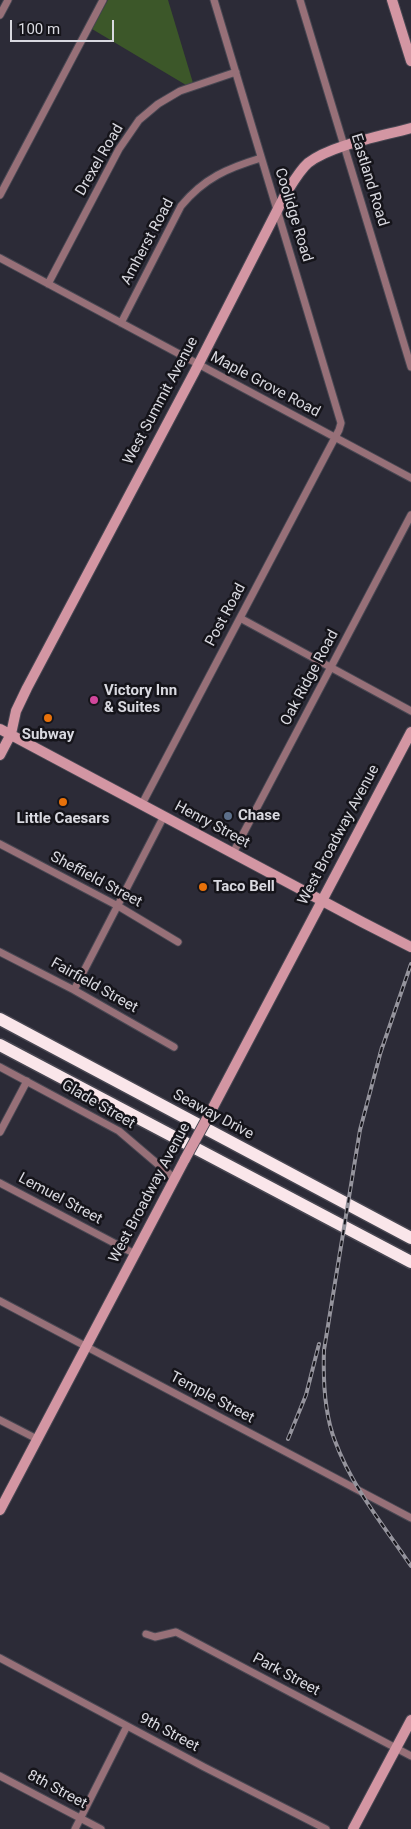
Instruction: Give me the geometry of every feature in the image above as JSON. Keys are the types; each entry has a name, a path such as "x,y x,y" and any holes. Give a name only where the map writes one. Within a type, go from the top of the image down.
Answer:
{"highway":[{"name":"Seaway Drive","path":"0,1019 411,1238"},
{"path":"0,1039 16,1046 22,1042 23,1032"},
{"path":"0,1045 411,1262"}],"street":[{"path":"0,15 8,0"},
{"path":"0,195 103,0"},
{"name":"Coolidge Road","path":"214,0 340,416 341,427 335,438"},
{"name":"Eastland Road","path":"300,0 411,367"},
{"path":"392,0 411,61"},
{"name":"Drexel Road","path":"48,284 119,149 139,120 154,107 180,91 236,72"},
{"name":"West Summit Avenue","path":"0,755 11,734 16,711 27,688 198,365 290,186 307,164 319,157 344,146 411,128"},
{"name":"Amherst Road","path":"121,323 181,206 186,200 212,177 232,167 262,158"},
{"name":"Maple Grove Road","path":"0,258 411,478"},
{"name":"Post Road","path":"142,804 335,438"},
{"name":"Oak Ridge Road","path":"233,853 411,515"},
{"path":"240,618 411,711"},
{"name":"Henry Street","path":"0,729 411,946"},
{"name":"West Broadway Avenue","path":"0,1510 411,732"},
{"path":"74,990 164,816"},
{"name":"Sheffield Street","path":"0,844 118,906 178,942"},
{"name":"Fairfield Street","path":"0,952 74,990 174,1047"},
{"name":"Glade Street","path":"0,1067 119,1131 174,1178"},
{"path":"0,1132 27,1081"},
{"name":"Lemuel Street","path":"0,1183 134,1254"},
{"name":"Temple Street","path":"0,1302 411,1518"},
{"path":"0,1420 37,1439"},
{"name":"Park Street","path":"146,1634 155,1637 176,1632 411,1756"},
{"name":"9th Street","path":"0,1658 326,1829"},
{"path":"353,1829 411,1720"},
{"path":"74,1829 127,1726"},
{"name":"8th Street","path":"0,1776 101,1829"}],"green space":[{"path":"108,0 168,0 193,83 186,85 92,29"}],"railway":[{"path":"380,1054 411,964"},
{"path":"382,1047 360,1130 324,1350 324,1385 328,1419 342,1458 369,1506 411,1566"},
{"path":"288,1439 306,1395 319,1344"}],"place":[{"name":"Victory Inn & Suites","path":"94,700"},
{"name":"Subway","path":"48,718"},
{"name":"Little Caesars","path":"63,802"},
{"name":"Chase","path":"228,816"},
{"name":"Taco Bell","path":"203,887"}]}
